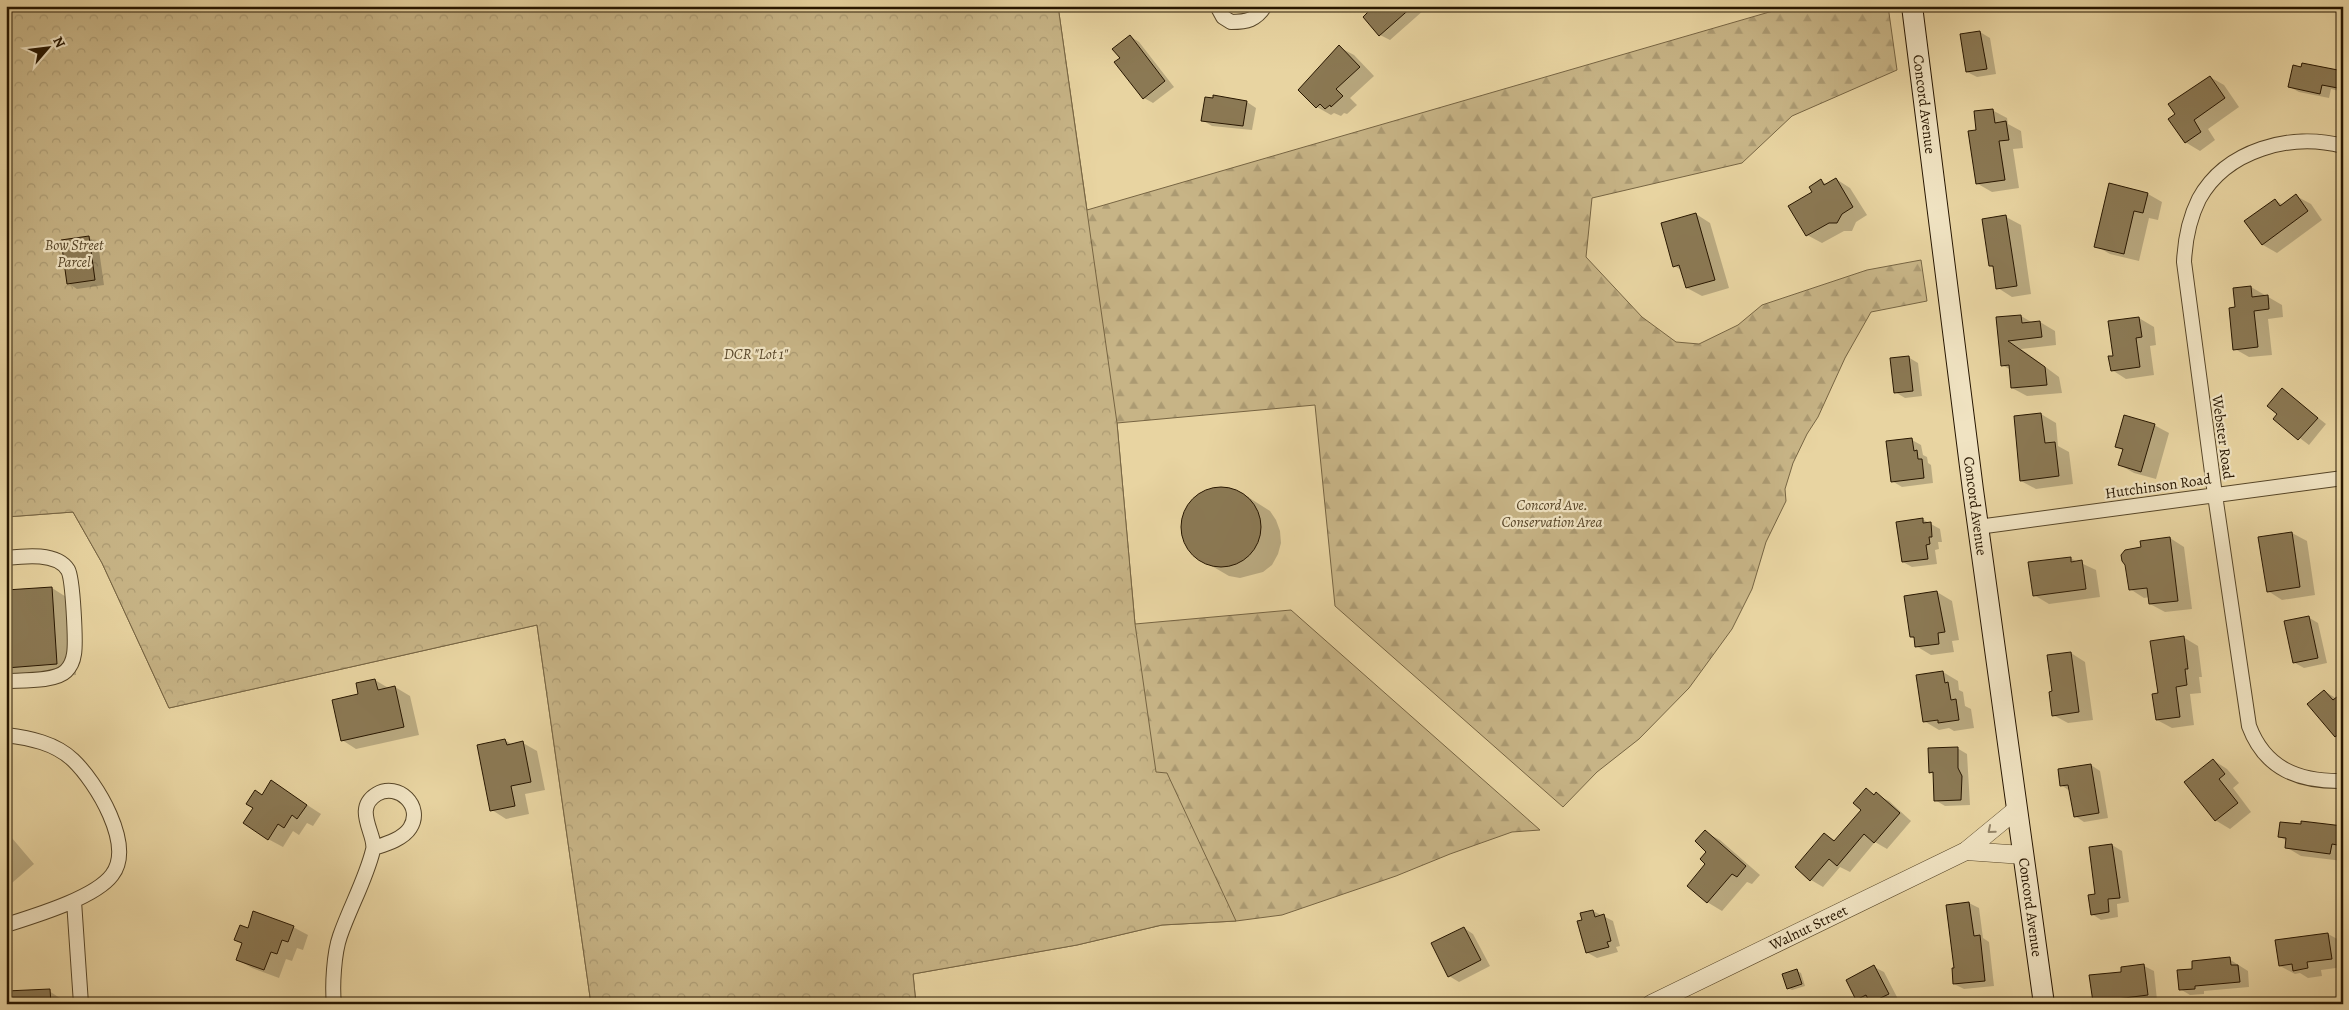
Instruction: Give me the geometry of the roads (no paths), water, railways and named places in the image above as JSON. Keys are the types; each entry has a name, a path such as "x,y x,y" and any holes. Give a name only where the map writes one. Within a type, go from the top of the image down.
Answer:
{"main road":[{"name":"Concord Avenue","path":"1912,6 1978,527 2044,1004"}],"street":[{"path":"1217,6 1223,17 1231,22 1251,21 1261,13 1265,6"},
{"name":"Webster Road","path":"2343,146 2318,141 2299,141 2269,146 2236,162 2211,182 2200,198 2191,218 2185,249 2185,276 2215,495 2245,708 2253,736 2263,753 2288,772 2311,779 2343,782"},
{"name":"Hutchinson Road","path":"1978,527 2343,478"},
{"path":"6,558 29,556 44,558 57,562 68,570 72,583 74,652 72,664 56,678 6,681"},
{"path":"6,735 34,739 72,760 101,796 112,820 119,844 120,863 112,877 96,889 74,901 6,925"},
{"name":"Walnut Street","path":"1651,1004 1966,852 2017,809"},
{"path":"334,1004 339,938 374,848"},
{"name":"Walnut Street","path":"1966,852 2023,855"},
{"path":"74,901 81,1004"}],"park label":[{"name":"Bow Street Parcel","path":"74,254"},
{"name":"DCR \"Lot 1\"","path":"756,354"},
{"name":"Concord Ave. Conservation Area","path":"1552,514"}]}
